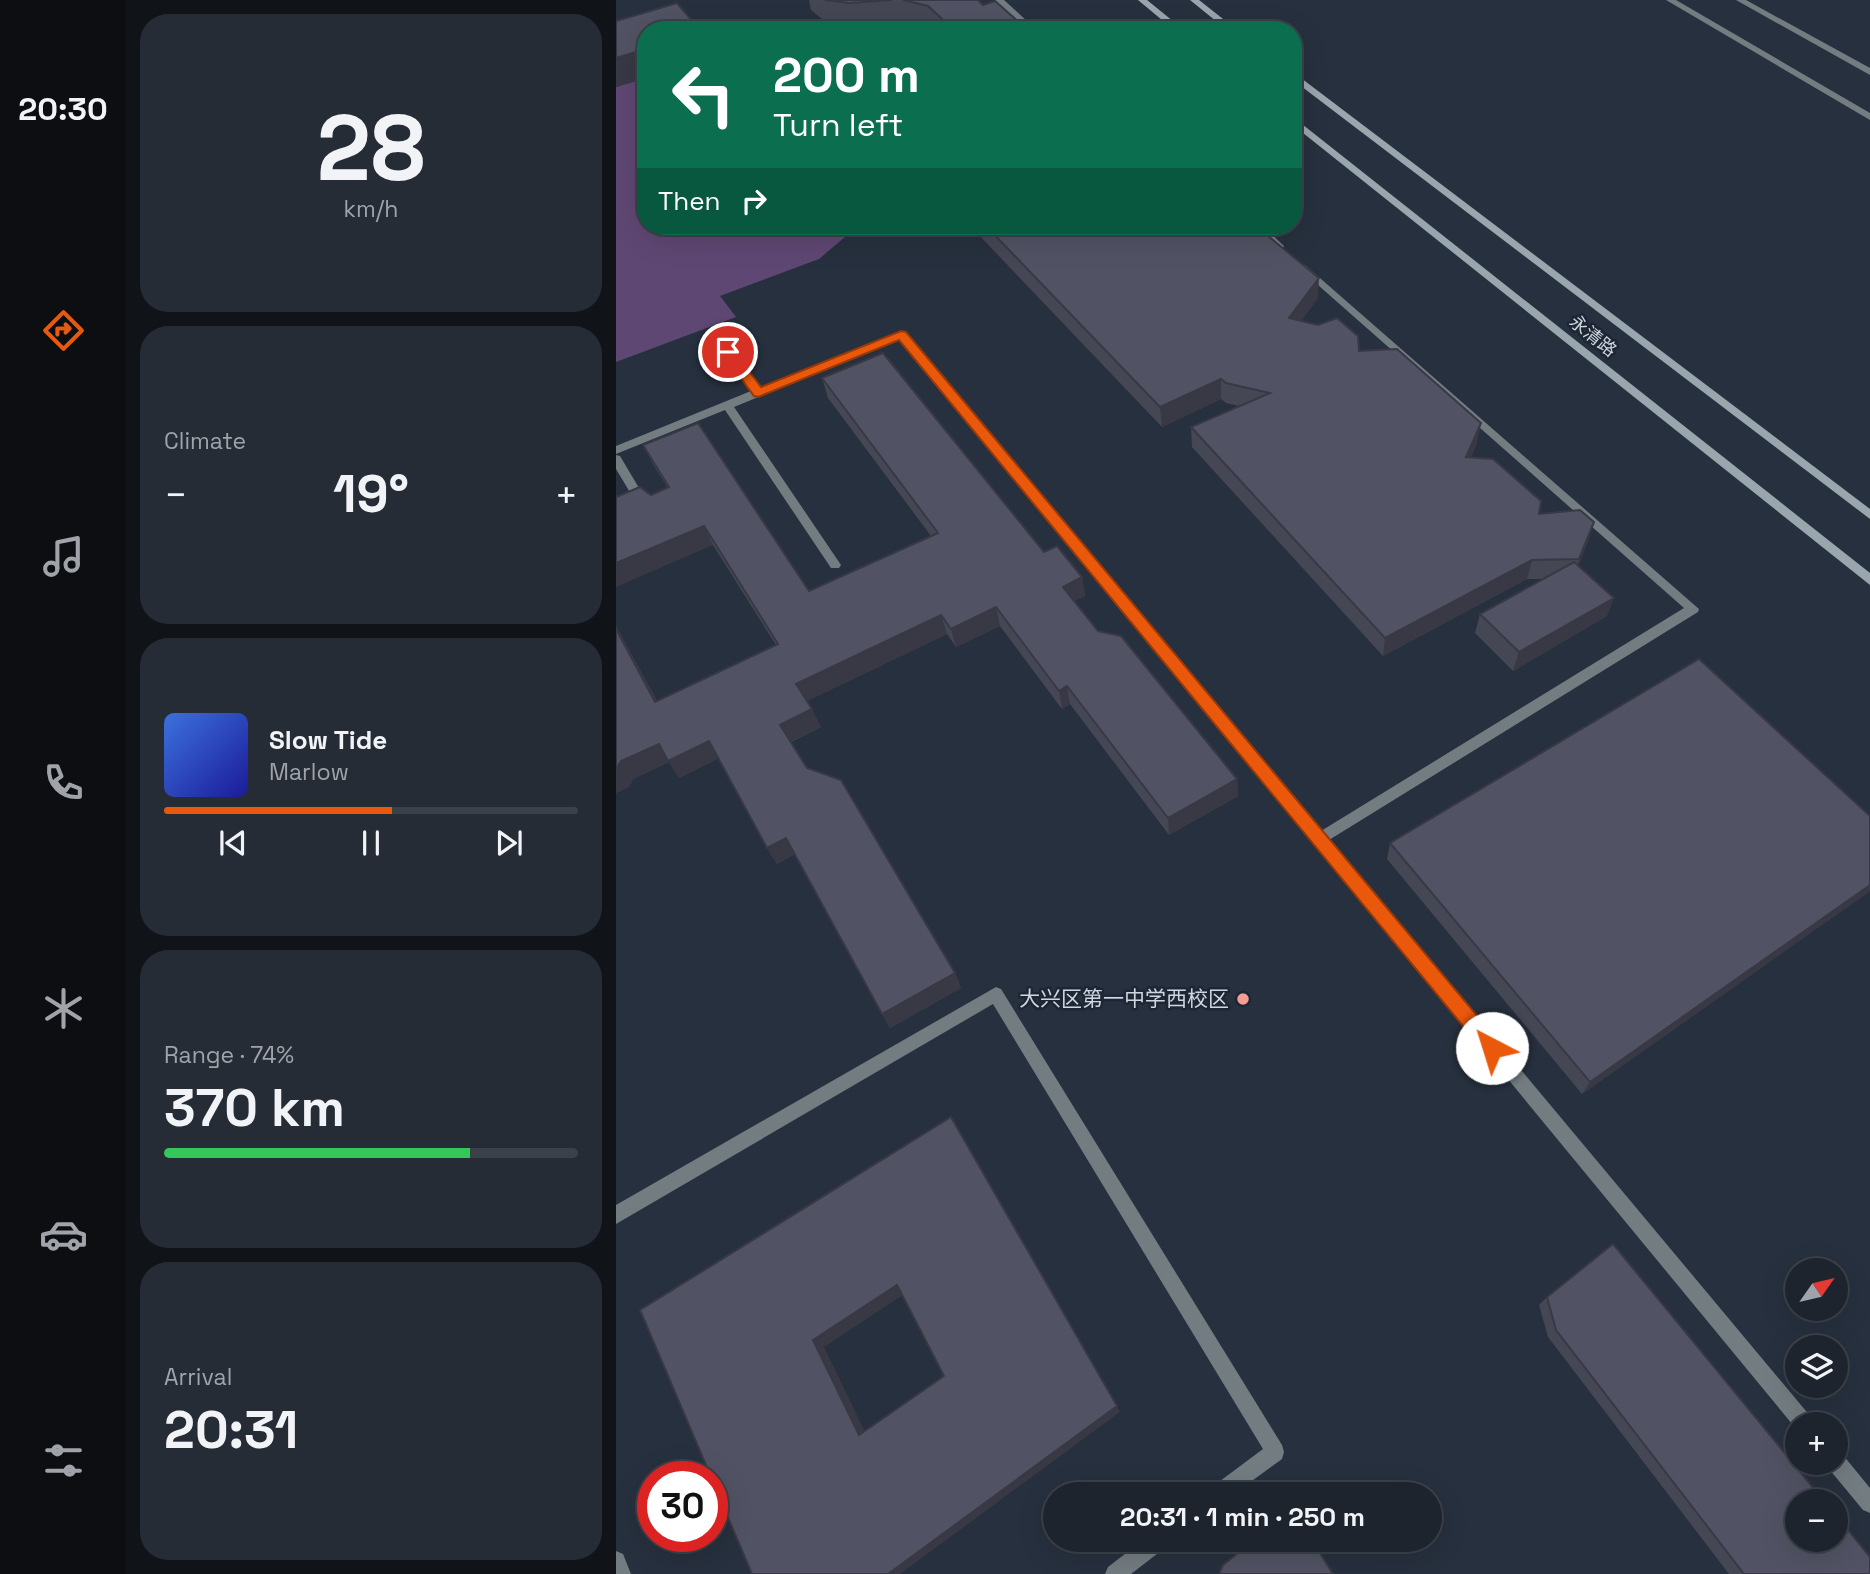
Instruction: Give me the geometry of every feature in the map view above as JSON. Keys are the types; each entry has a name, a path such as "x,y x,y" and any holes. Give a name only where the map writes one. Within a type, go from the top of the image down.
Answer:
{"main road":[{"path":"1142,0 1169,21"},
{"path":"1194,0 1221,21"},
{"name":"永清路","path":"1302,82 1870,515"},
{"name":"永清路","path":"1302,127 1870,580"}],"street":[{"path":"999,0 1023,21"},
{"path":"1670,0 1870,117"},
{"path":"1740,0 1870,72"},
{"path":"1267,235 1288,253"},
{"path":"1298,262 1693,609 1319,839"},
{"path":"713,332 758,393"},
{"path":"616,450 901,335 1794,1412"},
{"path":"727,405 835,565"},
{"path":"616,459 638,496"},
{"path":"616,1215 996,994 1275,1452 1235,1482"},
{"path":"1847,1475 1870,1503"},
{"path":"1115,1574 1143,1552"},
{"path":"616,1561 621,1574"}],"shaded area":[{"path":"637,81 637,235 847,235 819,259 720,296 736,317 616,362 616,87"}],"building":[{"path":"825,0 892,0 849,3"},
{"path":"903,0 978,0 983,5 995,1 1018,21 944,21 928,6"},
{"path":"677,3 692,21 637,21 637,52 616,58 616,21"},
{"path":"995,235 1267,235 1319,278 1289,318 1318,325 1337,318 1358,336 1359,351 1397,349 1481,423 1466,457 1493,459 1541,501 1539,514 1580,510 1594,522 1579,559 1532,560 1385,638 1191,427 1270,393 1226,383 1221,379 1160,407"},
{"path":"883,353 1044,552 1057,546 1082,577 1063,587 1098,631 1121,636 1237,779 1168,818 1067,686 1059,691 996,607 951,629 941,615 796,684 812,709 780,725 807,768 841,780 955,973 882,1014 786,838 767,848 709,741 668,761 659,744 621,761 616,770 616,629 655,702 778,644 704,526 616,563 616,497 640,487 651,495 669,487 643,445 698,423 809,591 938,533 822,378"},
{"path":"1574,562 1614,598 1519,652 1480,614"},
{"path":"1699,659 1870,816 1870,885 1590,1082 1390,843"},
{"path":"951,1117 1117,1406 888,1574 752,1574 728,1518 728,1461 704,1461 640,1310","holes":["897,1285 944,1376 859,1435 813,1340"]},
{"path":"1613,1244 1785,1453 1785,1475 1803,1475 1814,1489 1785,1489 1785,1552 1848,1552 1848,1530 1870,1557 1870,1574 1744,1574 1556,1330 1547,1297"},
{"path":"1239,1552 1319,1552 1333,1574 1219,1574 1223,1565"}],"place":[{"name":"大兴区第一中学西校区","path":"1243,999"}],"route":[{"path":"728,352 758,393 901,335 1492,1048"}]}
